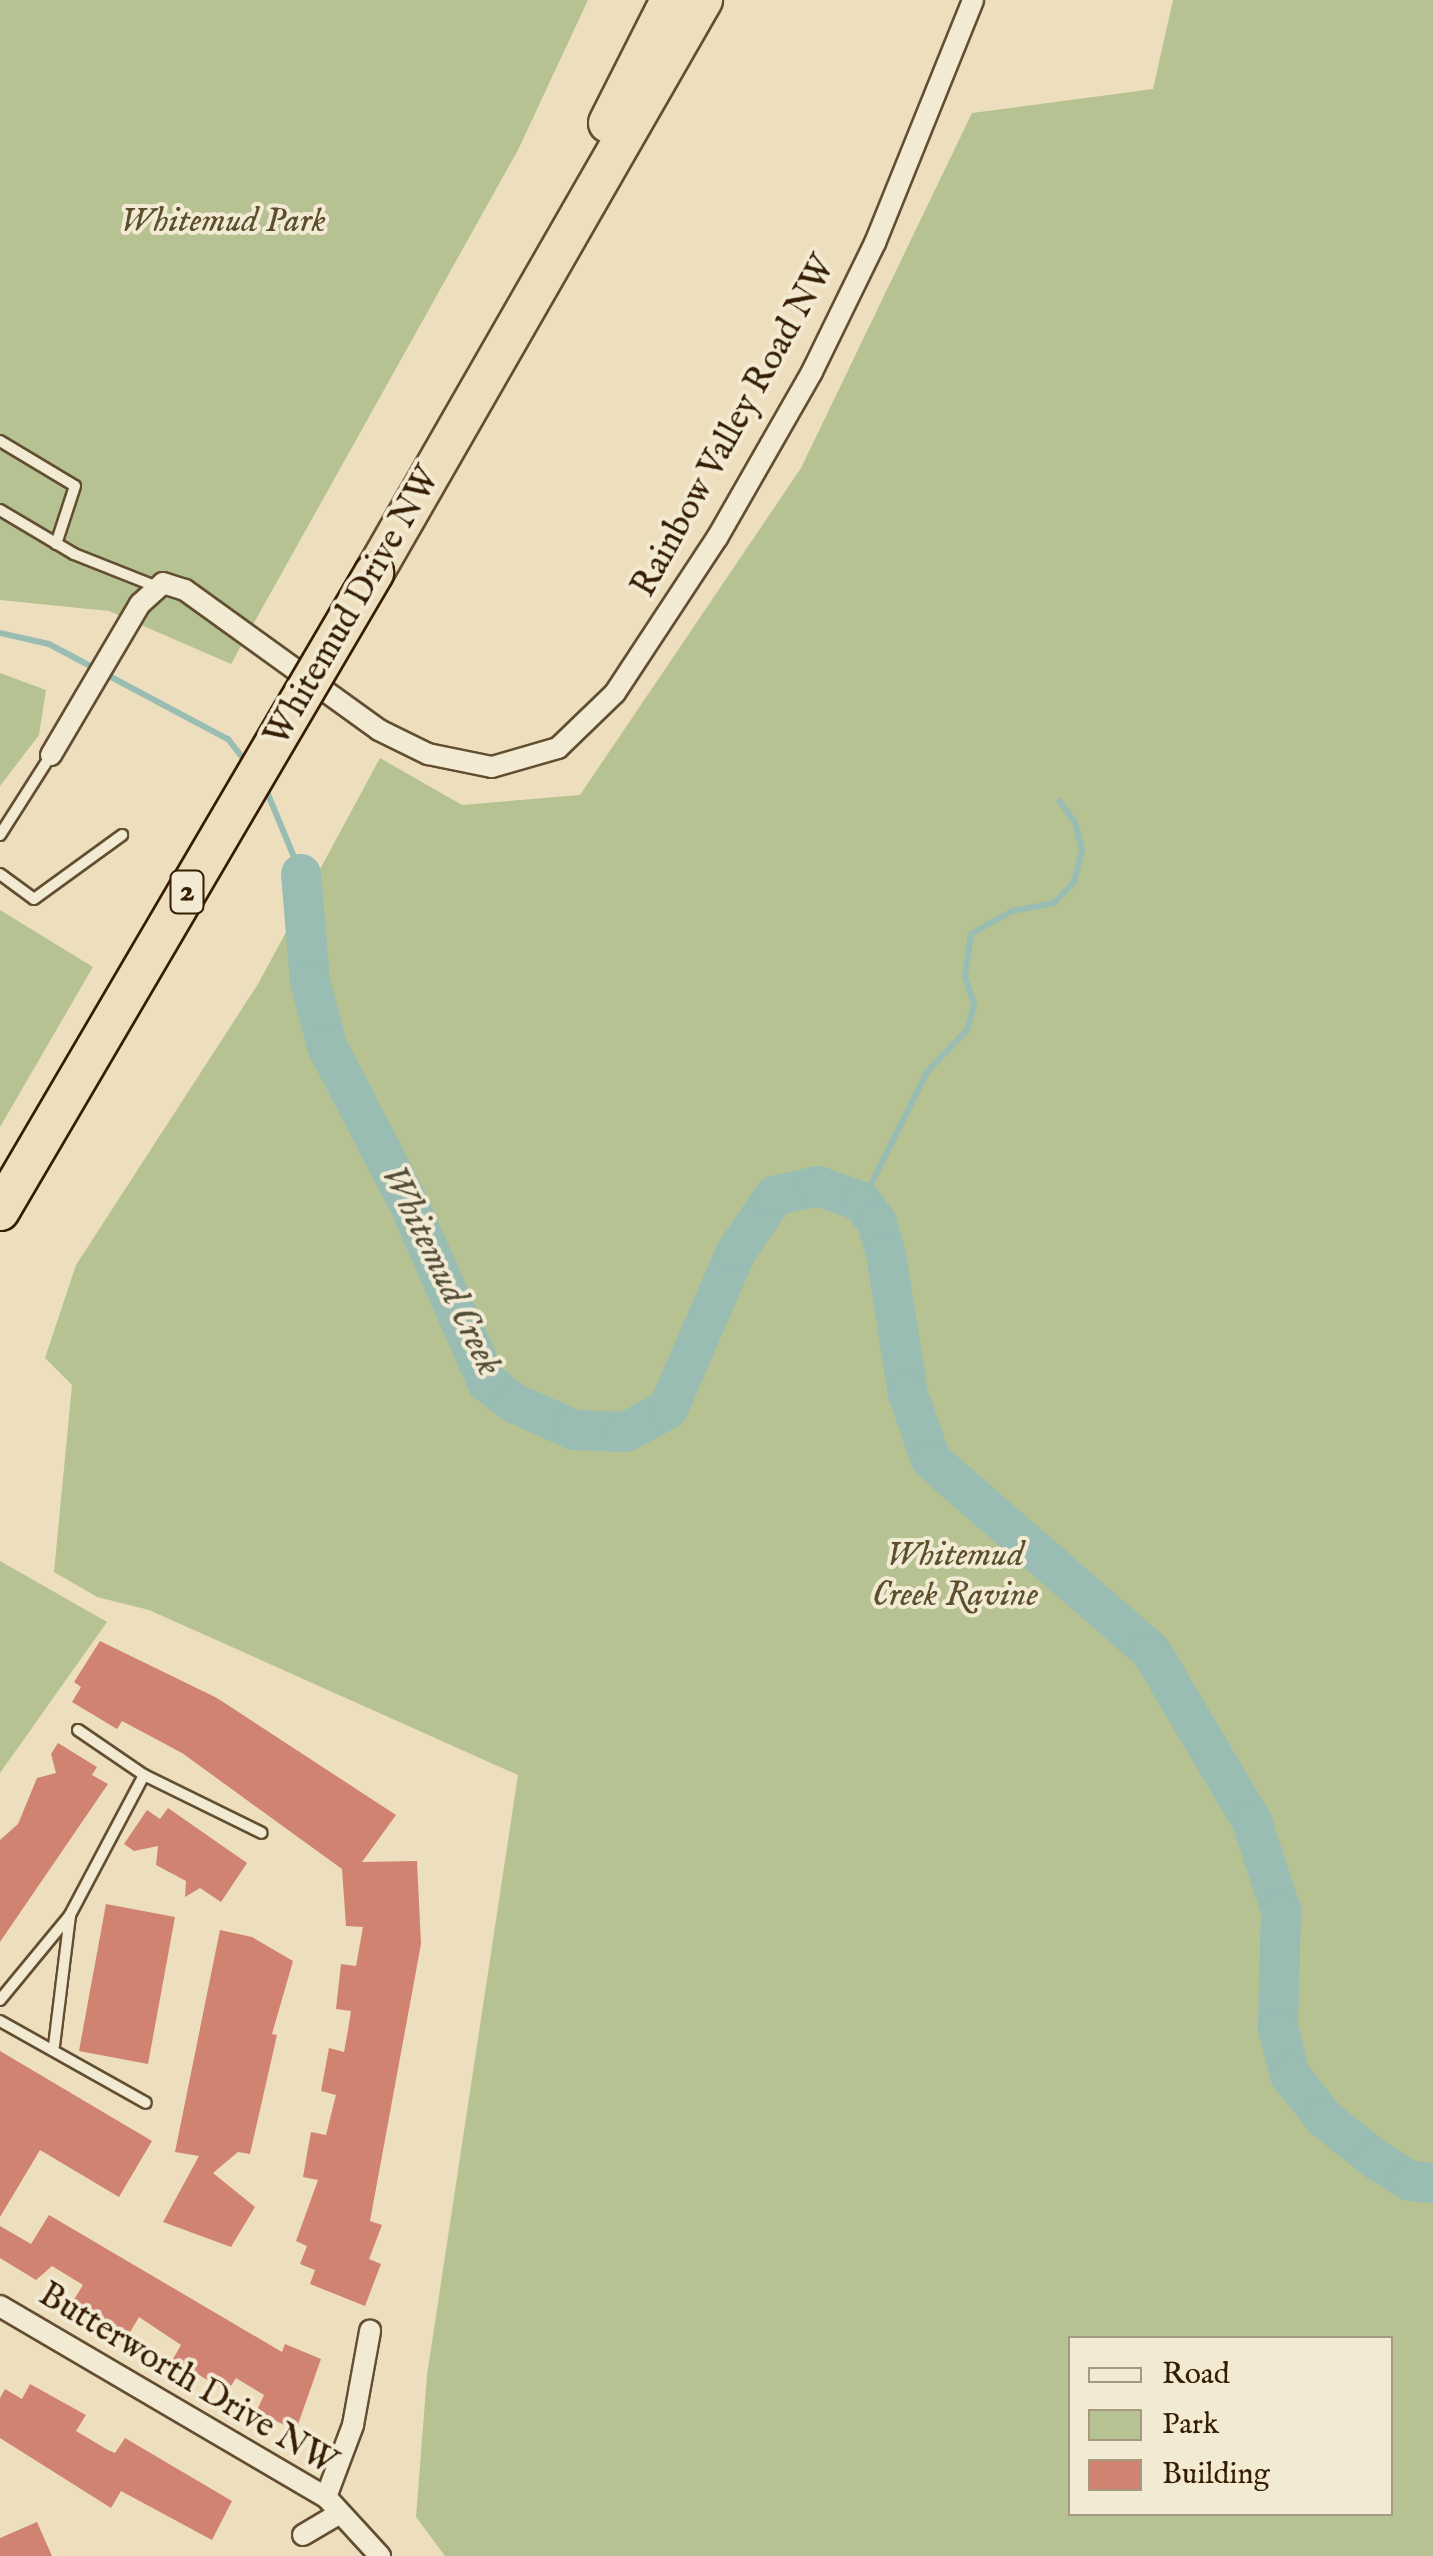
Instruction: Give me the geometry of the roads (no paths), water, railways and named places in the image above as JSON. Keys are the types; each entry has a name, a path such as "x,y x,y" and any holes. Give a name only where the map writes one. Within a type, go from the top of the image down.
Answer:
{"highway":[{"name":"Whitemud Drive NW","path":"0,1210 366,567 564,209 670,0"},
{"name":"Whitemud Drive NW","path":"0,1169 366,567 703,0"}],"street":[{"name":"Rainbow Valley Road NW","path":"155,586 174,583 380,730 428,754 492,767 558,748 615,693 718,538 812,372 889,210 972,0"},
{"path":"51,755 140,604 155,586"},
{"name":"Butterworth Drive NW","path":"0,2306 333,2505 380,2556"},
{"path":"303,2535 333,2505 370,2331"}],"lane":[{"path":"0,441 75,486 56,544"},
{"path":"0,510 56,544 155,586"},
{"path":"0,835 51,755"},
{"path":"0,874 34,898 122,835"},
{"path":"78,1730 144,1775 262,1833"},
{"path":"0,2000 70,1915 144,1775"},
{"path":"54,2046 70,1915"},
{"path":"0,2020 54,2046 146,2104"}],"waterway":[{"name":"Whitemud Creek","path":"0,633 49,644 228,739 248,765"},
{"name":"Whitemud Creek","path":"265,787 301,874"},
{"path":"862,1202 927,1072 967,1030 974,1005 965,976 971,934 1012,911 1054,903 1074,882 1082,850 1075,822 1059,801"},
{"name":"Whitemud Creek","path":"301,874 310,981 327,1046 408,1202 487,1382 514,1403 574,1430 626,1432 668,1409 736,1252 774,1196 818,1186 862,1202 877,1223 886,1254 908,1394 931,1460 1151,1651 1252,1822 1281,1910 1278,2028 1290,2075 1324,2118 1375,2159 1410,2181 1433,2183"}],"park label":[{"name":"Whitemud Park","path":"223,222"},
{"name":"Whitemud Creek Ravine","path":"955,1576"}]}
